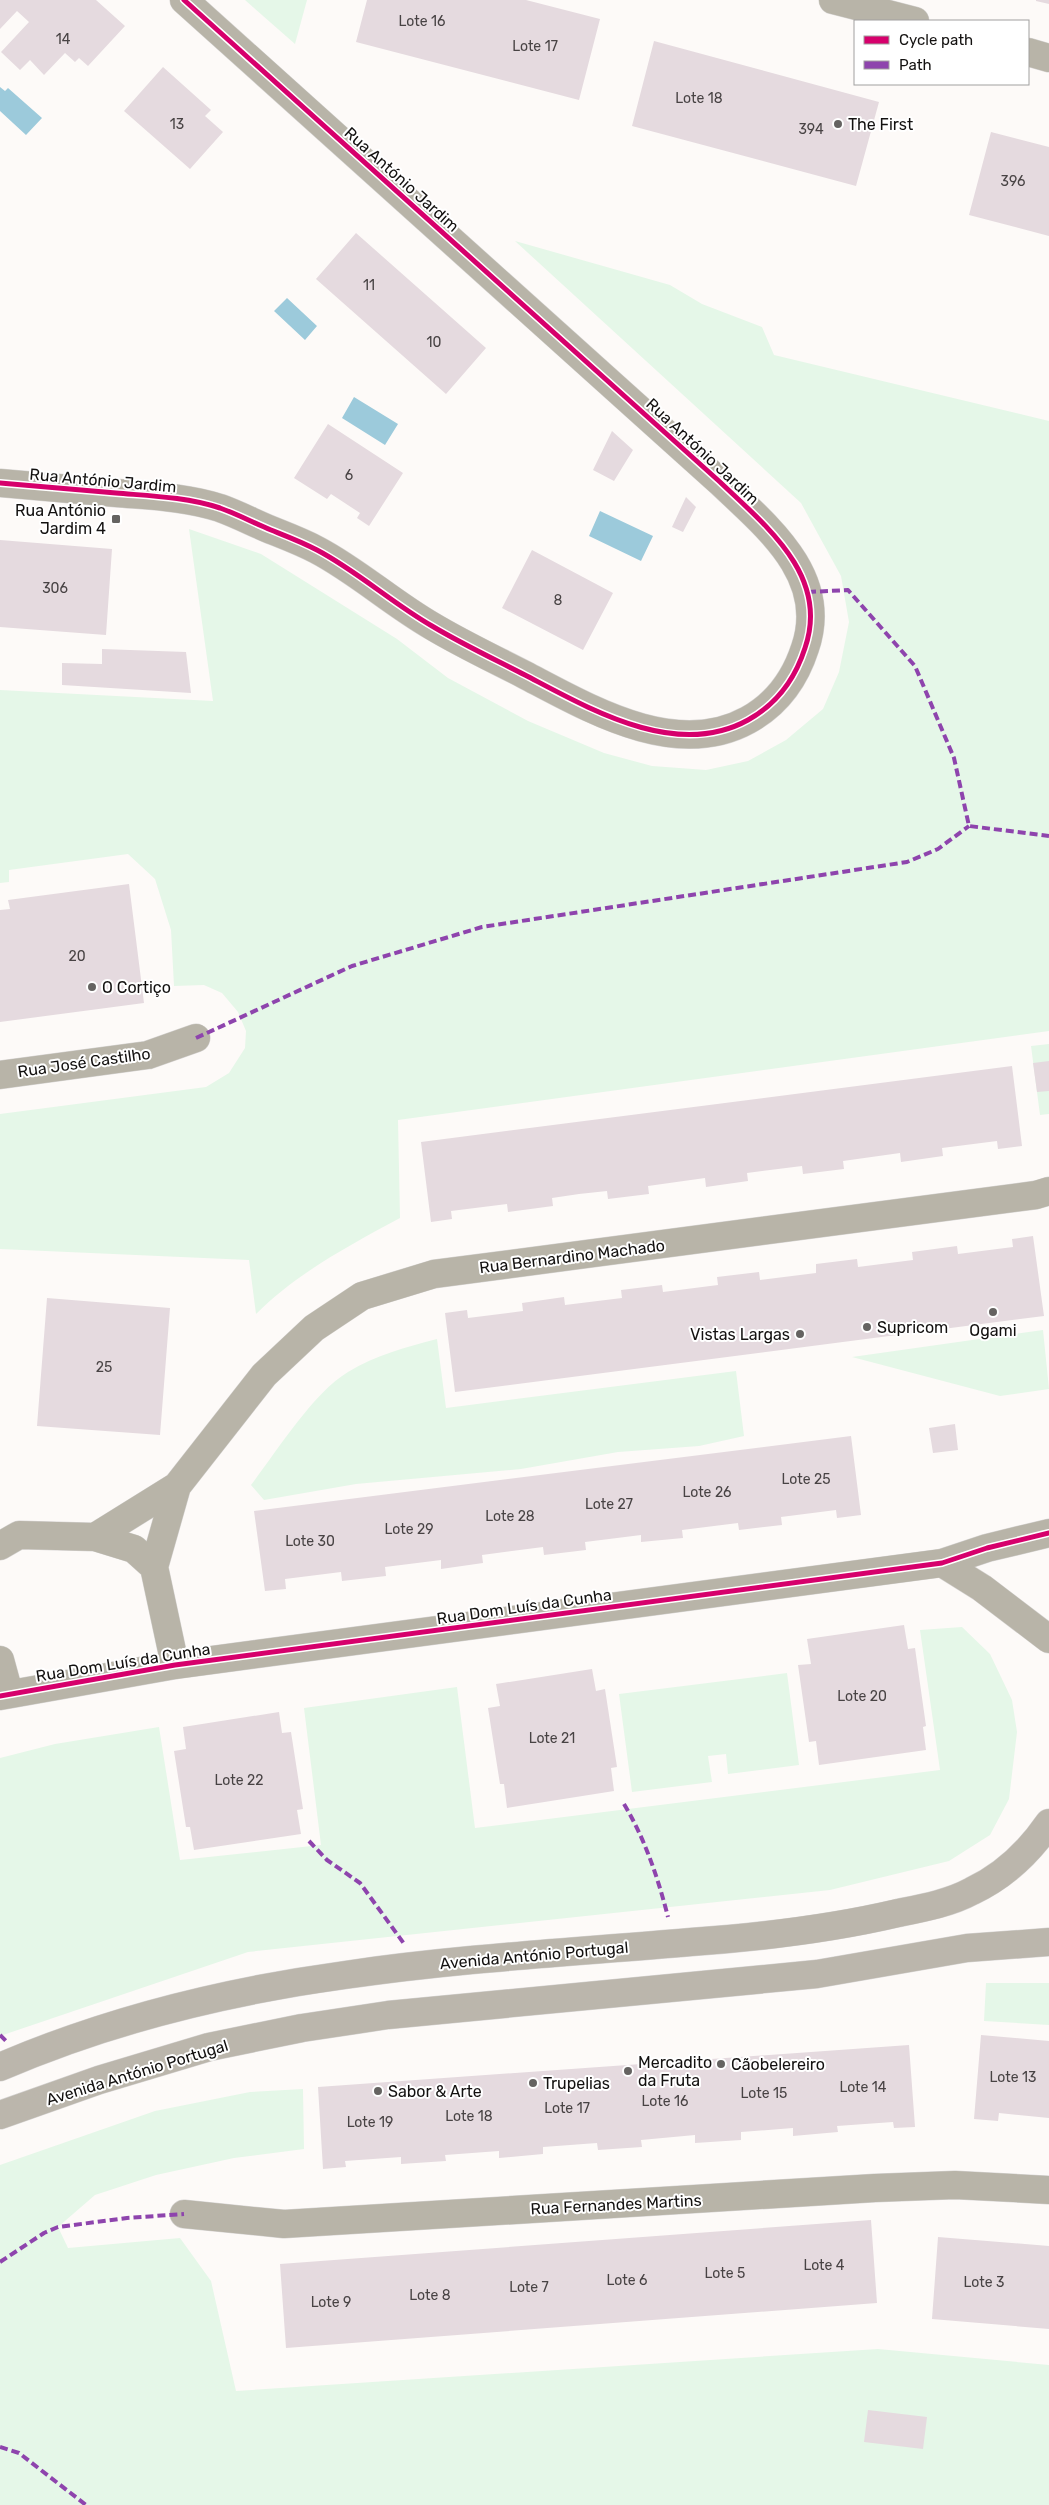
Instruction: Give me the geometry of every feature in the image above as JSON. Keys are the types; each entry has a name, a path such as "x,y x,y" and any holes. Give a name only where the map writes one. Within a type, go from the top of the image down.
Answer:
{"main road":[{"name":"Avenida António Portugal","path":"0,2067 92,2033 164,2012 241,1993 343,1975 438,1962 774,1936 862,1922 930,1906 971,1892 1002,1874 1032,1848 1049,1823"},
{"name":"Avenida António Portugal","path":"0,2115 99,2080 209,2048 302,2028 388,2016 817,1974 967,1948 1049,1942"}],"street":[{"name":"Rua António Jardim","path":"0,483 174,498 219,508 317,550 431,626 570,699 629,724 678,735 709,735 739,725 764,711 785,690 800,665 808,642 811,613 808,592 795,562 778,538 720,482 184,0"},
{"path":"833,0 911,20"},
{"path":"1029,52 1049,58"},
{"name":"Rua José Castilho","path":"0,1074 148,1055 196,1038"},
{"name":"Rua Bernardino Machado","path":"176,1486 264,1375 314,1328 362,1296 434,1274 1036,1196 1049,1191"},
{"path":"95,1537 176,1486"},
{"path":"175,1665 154,1567 176,1486"},
{"name":"Rua Dom Luís da Cunha","path":"4,1694 175,1665 942,1563 987,1548 1049,1533"},
{"path":"6,1538 95,1537 134,1549 154,1567"},
{"path":"942,1563 982,1588 1049,1639"},
{"path":"0,1660 4,1694"},
{"name":"Rua Fernandes Martins","path":"184,2214 284,2224 875,2188 955,2185 1049,2190"}],"green space":[{"path":"245,0 307,0 295,44"},
{"path":"515,241 670,285 702,304 762,327 774,355 1049,421 1049,1031 398,1120 400,1218 343,1249 306,1273 256,1314 249,1260 0,1249 0,1114 206,1087 229,1073 245,1048 246,1031 238,1012 222,993 204,985 174,986 171,930 155,879 128,854 9,870 9,882 0,883 0,690 213,701 189,529 261,554 397,639 448,678 528,721 604,753 652,766 706,770 748,761 786,740 823,709 839,672 849,622 841,576 801,503"},
{"path":"1049,1044 1049,1114 1040,1115 1031,1046"},
{"path":"1043,1330 1049,1389 1000,1396 852,1357"},
{"path":"437,1339 446,1408 736,1371 744,1436 699,1446 618,1452 521,1469 356,1484 264,1500 251,1485 296,1424 335,1381 348,1372 380,1356"},
{"path":"962,1627 990,1654 1012,1700 1017,1732 1009,1799 990,1835 949,1861 830,1890 248,1952 0,2036 0,1758 55,1744 159,1727 180,1860 321,1845 304,1708 457,1687 475,1828 940,1770 920,1630"},
{"path":"787,1673 799,1765 728,1774 726,1754 708,1756 712,1782 632,1792 619,1694"},
{"path":"986,1983 1049,1983 1049,2025 984,2021"},
{"path":"303,2089 304,2149 234,2158 156,2175 95,2195 58,2227 68,2248 180,2238 211,2281 236,2391 878,2349 1049,2365 1049,2505 0,2505 0,2165 155,2111 250,2092"}],"water":[{"path":"0,87 5,91 8,88 42,118 26,135 0,111"},
{"path":"287,298 317,326 305,340 274,311"},
{"path":"354,397 398,424 385,445 342,418"},
{"path":"600,511 653,536 641,561 589,536"}],"building":[{"path":"0,0 96,0 125,26 88,66 79,58 75,62 65,53 44,75 30,60 20,70 1,52 29,22 17,11 0,29"},
{"path":"367,0 526,0 600,19 579,100 356,42"},
{"path":"1036,0 1049,0 1049,4 1036,1"},
{"path":"654,41 879,102 856,186 632,126"},
{"path":"163,67 211,110 205,116 223,132 190,169 124,111"},
{"path":"991,132 1049,147 1049,236 969,215"},
{"path":"356,233 486,348 446,394 316,279"},
{"path":"328,424 403,473 369,526 357,518 360,513 331,494 327,499 294,478"},
{"path":"612,431 633,450 614,481 593,470"},
{"path":"686,497 696,507 683,532 672,527"},
{"path":"0,540 112,549 106,635 0,627"},
{"path":"532,550 613,593 583,650 502,608"},
{"path":"102,649 186,652 191,693 62,685 62,663 102,664"},
{"path":"129,884 144,1003 0,1022 0,910 10,909 8,900"},
{"path":"1049,1061 1049,1091 1037,1092 1033,1063"},
{"path":"1012,1066 1022,1146 998,1149 997,1141 942,1148 943,1156 901,1162 900,1153 843,1161 844,1169 803,1174 802,1166 747,1173 748,1181 706,1187 705,1178 648,1186 649,1194 608,1199 607,1191 579,1194 552,1198 553,1206 508,1212 507,1204 451,1211 452,1219 431,1222 421,1142"},
{"path":"1033,1236 1044,1316 455,1392 445,1313 467,1310 468,1318 523,1311 522,1303 564,1297 565,1305 622,1298 621,1290 662,1285 663,1292 718,1285 717,1277 759,1272 760,1280 816,1273 816,1264 857,1259 858,1267 913,1260 912,1252 957,1246 958,1254 1013,1247 1012,1239"},
{"path":"47,1298 170,1308 160,1435 37,1426"},
{"path":"955,1424 958,1450 933,1453 929,1428"},
{"path":"851,1436 861,1515 837,1518 836,1510 781,1517 782,1525 739,1530 738,1523 682,1530 683,1538 641,1542 641,1535 585,1542 586,1550 544,1555 543,1547 482,1555 483,1563 441,1569 441,1560 385,1567 386,1576 342,1581 341,1572 285,1579 286,1589 265,1591 254,1511"},
{"path":"904,1625 908,1649 915,1648 926,1726 923,1727 926,1750 819,1765 816,1741 809,1742 798,1665 811,1664 807,1639"},
{"path":"592,1669 596,1691 605,1689 617,1767 611,1768 614,1791 507,1808 504,1784 500,1784 488,1708 500,1706 496,1684"},
{"path":"279,1712 282,1733 291,1732 303,1809 297,1810 301,1834 194,1850 190,1827 186,1827 174,1751 186,1749 183,1727"},
{"path":"981,2035 1049,2041 1049,2118 999,2113 998,2121 974,2119"},
{"path":"909,2045 915,2127 894,2128 893,2122 837,2126 838,2132 793,2136 793,2128 741,2132 741,2140 695,2143 695,2135 641,2140 642,2147 598,2150 597,2143 543,2147 543,2154 499,2158 499,2151 445,2155 446,2161 401,2164 401,2157 345,2161 346,2167 323,2169 318,2087"},
{"path":"871,2220 877,2303 286,2348 280,2264"},
{"path":"938,2237 1049,2246 1049,2329 932,2319"},
{"path":"868,2410 927,2417 923,2449 864,2442"}],"marked path":[{"path":"808,592 848,590 915,666 954,758 969,826 1049,836"},
{"path":"196,1038 352,966 482,927 907,862 938,849 969,826"},
{"path":"624,1804 632,1817 650,1859 668,1917"},
{"path":"309,1841 327,1860 360,1883 405,1945"},
{"path":"0,2035 7,2042"},
{"path":"0,2262 44,2233 58,2227 127,2218 184,2214"},
{"path":"0,2447 19,2453 86,2505"}],"cycle path":[{"path":"0,483 194,501 226,510 332,558 432,626 577,702 605,715 663,732 692,735 720,731 748,720 768,706 784,690 801,659 810,622 809,598 801,575 789,554 774,535 720,482 184,0"},
{"path":"0,1696 175,1665 942,1563 987,1548 1049,1533"}],"place":[{"name":"The First","path":"838,124"},
{"name":"Rua António Jardim 4","path":"116,519"},
{"name":"O Cortiço","path":"92,987"},
{"name":"Ogami","path":"993,1312"},
{"name":"Supricom","path":"867,1327"},
{"name":"Vistas Largas","path":"800,1334"},
{"name":"Cãobelereiro","path":"721,2064"},
{"name":"Mercadito da Fruta","path":"628,2071"},
{"name":"Trupelias","path":"533,2083"},
{"name":"Sabor & Arte","path":"378,2091"}]}
